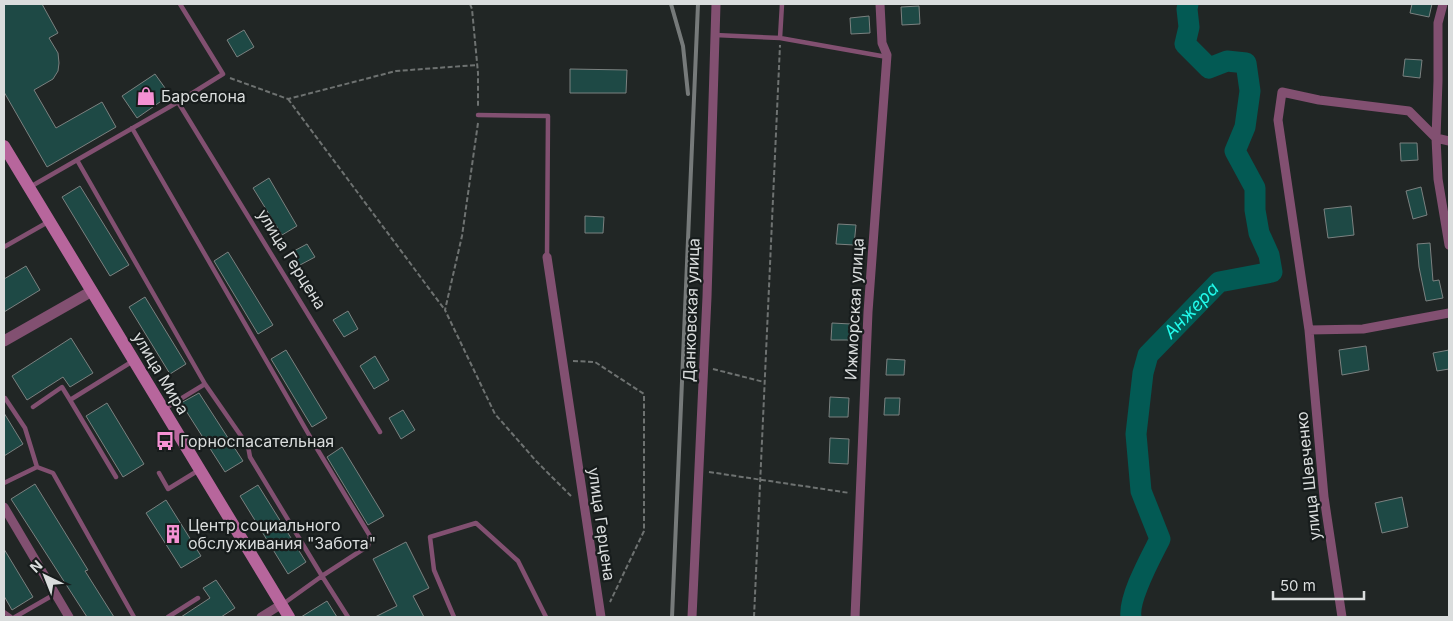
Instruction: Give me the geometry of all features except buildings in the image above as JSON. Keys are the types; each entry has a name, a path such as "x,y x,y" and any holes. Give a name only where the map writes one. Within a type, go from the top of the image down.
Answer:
{"main road":[{"name":"улица Мира","path":"4,146 289,617"}],"street":[{"name":"Данковская улица","path":"692,617 704,366 716,4"},
{"name":"Ижморская улица","path":"855,617 868,312 888,57 882,43 880,4"},
{"path":"1443,4 1438,22 1436,138 1438,179 1449,245"},
{"name":"улица Шевченко","path":"1342,617 1324,497 1309,330 1278,120 1282,92 1319,100 1409,111 1436,138"},
{"path":"1436,138 1449,141"},
{"name":"улица Герцена","path":"547,257 601,617"},
{"path":"4,342 92,291"},
{"path":"1309,330 1364,329 1449,313"},
{"path":"4,507 69,617"},
{"path":"261,617 282,604"}],"lane":[{"path":"29,188 178,102 222,74 180,4"},
{"path":"780,38 782,4"},
{"path":"715,35 780,38 888,57"},
{"name":"улица Герцена","path":"178,102 380,432"},
{"path":"478,115 548,116 547,257"},
{"path":"132,128 316,447 370,536 368,546 282,604"},
{"path":"77,160 205,384 248,446 250,457 348,617"},
{"path":"4,247 49,221"},
{"path":"70,400 134,360"},
{"path":"163,409 205,384"},
{"path":"33,407 62,387 116,477"},
{"path":"5,398 25,428 37,468"},
{"path":"4,483 37,468 53,473 134,617"},
{"path":"159,473 168,489 200,470"},
{"path":"454,617 434,570 430,537 476,523 518,561 546,617"},
{"path":"16,617 55,594"},
{"path":"168,617 198,598"},
{"path":"4,612 11,617"}],"path":[{"path":"445,310 462,236 478,128 478,65 470,4"},
{"path":"754,617 780,38"},
{"path":"288,99 396,71 478,65"},
{"path":"222,74 288,99 445,310 494,414 537,462 585,509"},
{"path":"562,360 595,362 644,394 644,531 607,609"},
{"path":"704,366 765,382"},
{"path":"699,470 860,494"}],"waterway":[{"name":"Анжера","path":"1131,617 1136,589 1160,539 1141,491 1136,434 1143,373 1148,355 1219,282 1272,272 1269,255 1259,233 1255,210 1255,188 1235,151 1245,127 1250,91 1246,63 1227,61 1209,68 1185,44 1189,27 1188,4"}],"railway":[{"path":"671,4 683,46 688,94"},
{"path":"672,617 698,4"}],"place":[{"name":"Барселона","path":"146,96"},
{"name":"Горноспасательная","path":"165,441"},
{"name":"Центр социального обслуживания \"Забота\"","path":"173,534"}]}
